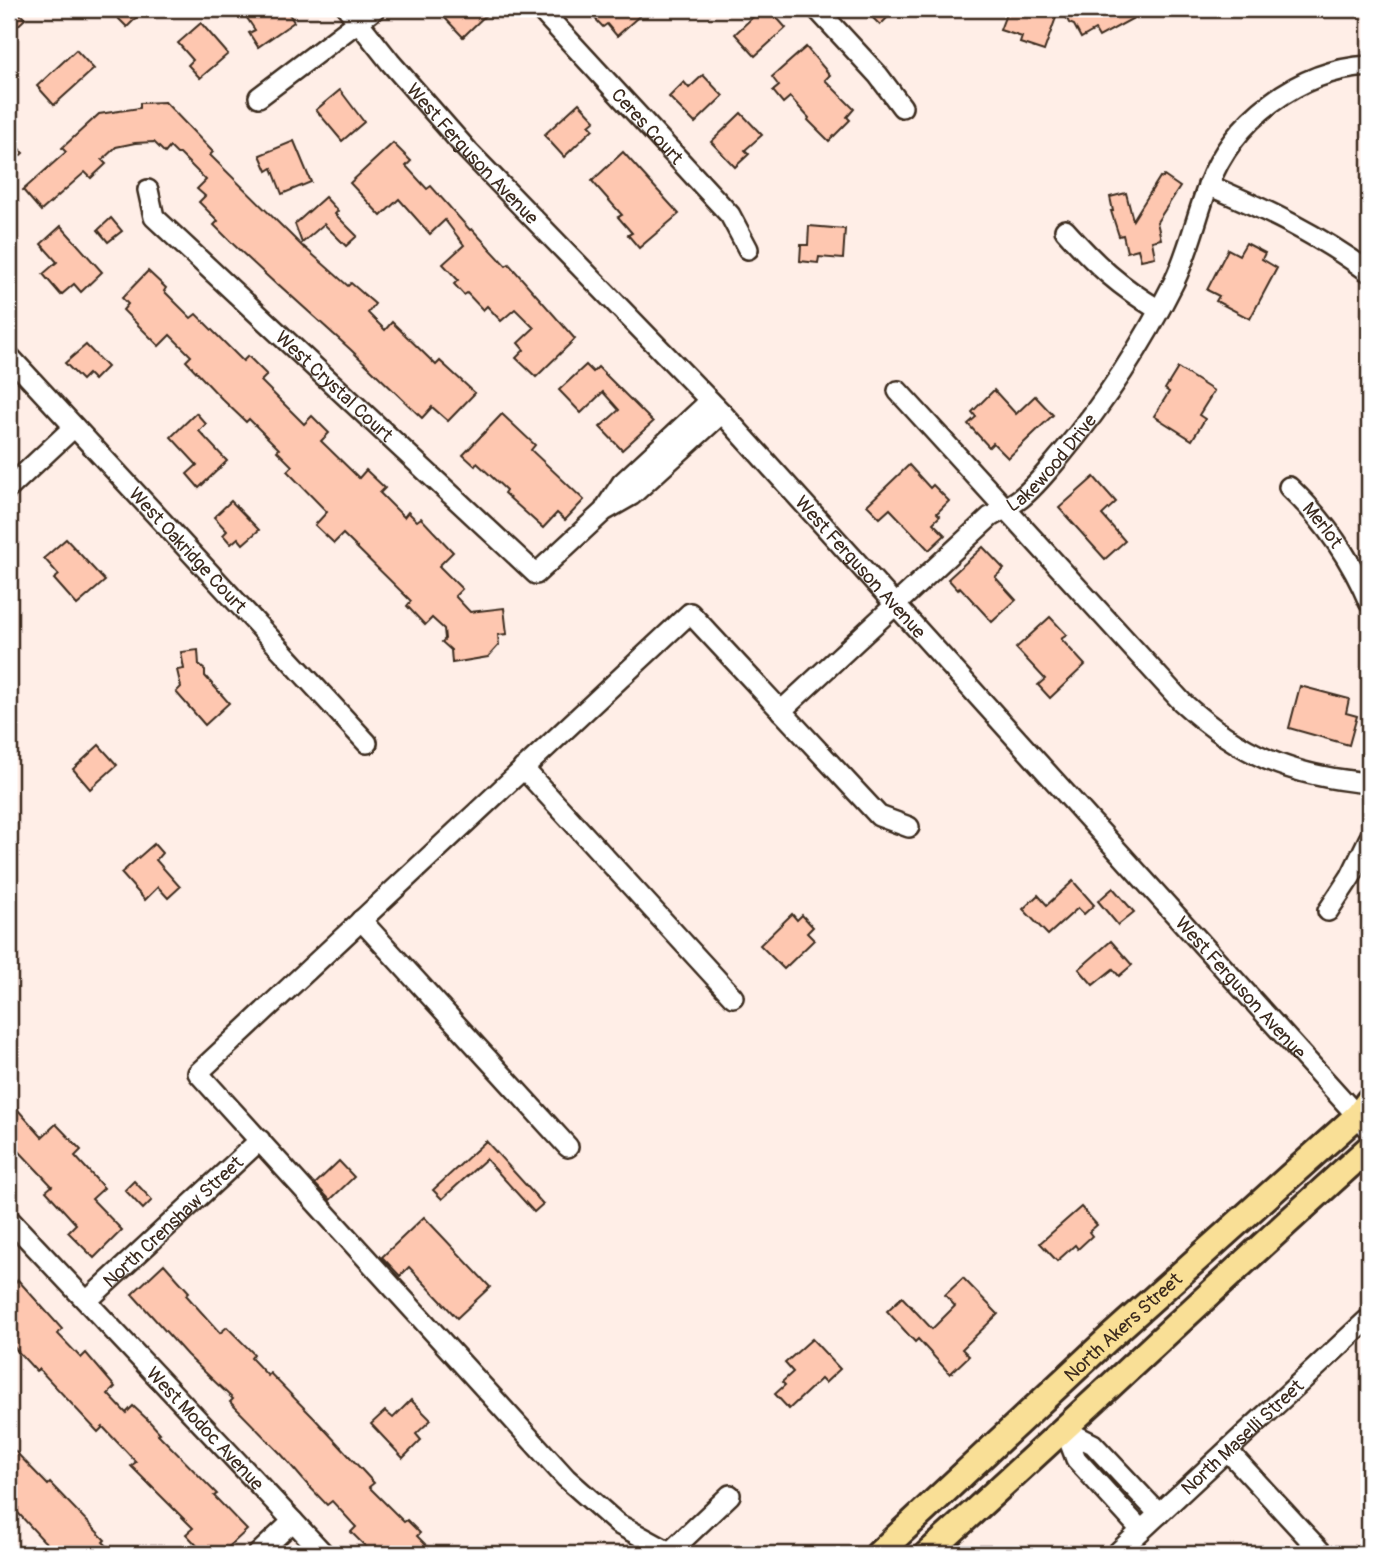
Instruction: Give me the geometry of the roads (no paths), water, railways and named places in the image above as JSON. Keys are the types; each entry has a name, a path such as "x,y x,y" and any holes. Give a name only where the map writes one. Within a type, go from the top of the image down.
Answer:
{"main road":[{"name":"North Akers Street","path":"878,1554 1107,1340 1365,1115"},
{"name":"North Akers Street","path":"927,1554 1369,1148"},
{"path":"1065,1430 1055,1418 1056,1404 1107,1340"}],"street":[{"path":"259,97 353,16 375,9"},
{"name":"Ceres Court","path":"540,9 730,215 748,249"},
{"path":"817,9 902,107"},
{"name":"West Ferguson Avenue","path":"353,16 468,151 716,407 1365,1115"},
{"name":"Lakewood Drive","path":"1369,66 1317,76 1286,92 1261,111 1238,134 1219,161 1208,185 1188,248 1159,310 1114,388 1082,430 1022,498 1006,507 1182,702 1207,724 1255,755 1294,771 1331,780 1369,783"},
{"path":"1208,185 1283,218 1369,272"},
{"name":"West Crystal Court","path":"148,190 154,216 536,574 604,511 622,483 716,407"},
{"path":"1065,230 1107,276 1159,310"},
{"name":"West Oakridge Court","path":"9,356 367,743"},
{"path":"781,710 990,517 1006,507 898,391"},
{"path":"9,488 74,427"},
{"name":"Merlot","path":"1289,487 1330,531 1346,554 1369,602"},
{"path":"730,1495 672,1553 618,1524 566,1478 198,1073 690,612 878,816 909,827"},
{"path":"523,768 733,997"},
{"path":"1328,911 1351,876 1369,839"},
{"path":"361,920 568,1147"},
{"name":"North Crenshaw Street","path":"87,1301 260,1140"},
{"name":"West Modoc Avenue","path":"9,1219 324,1554"},
{"name":"North Maselli Street","path":"1116,1554 1367,1323"},
{"path":"1065,1430 1093,1444 1159,1514"},
{"path":"1065,1430 1076,1459 1141,1531"},
{"path":"1228,1451 1323,1554"},
{"path":"1102,1488 1119,1471"},
{"path":"258,1554 293,1521"}]}
